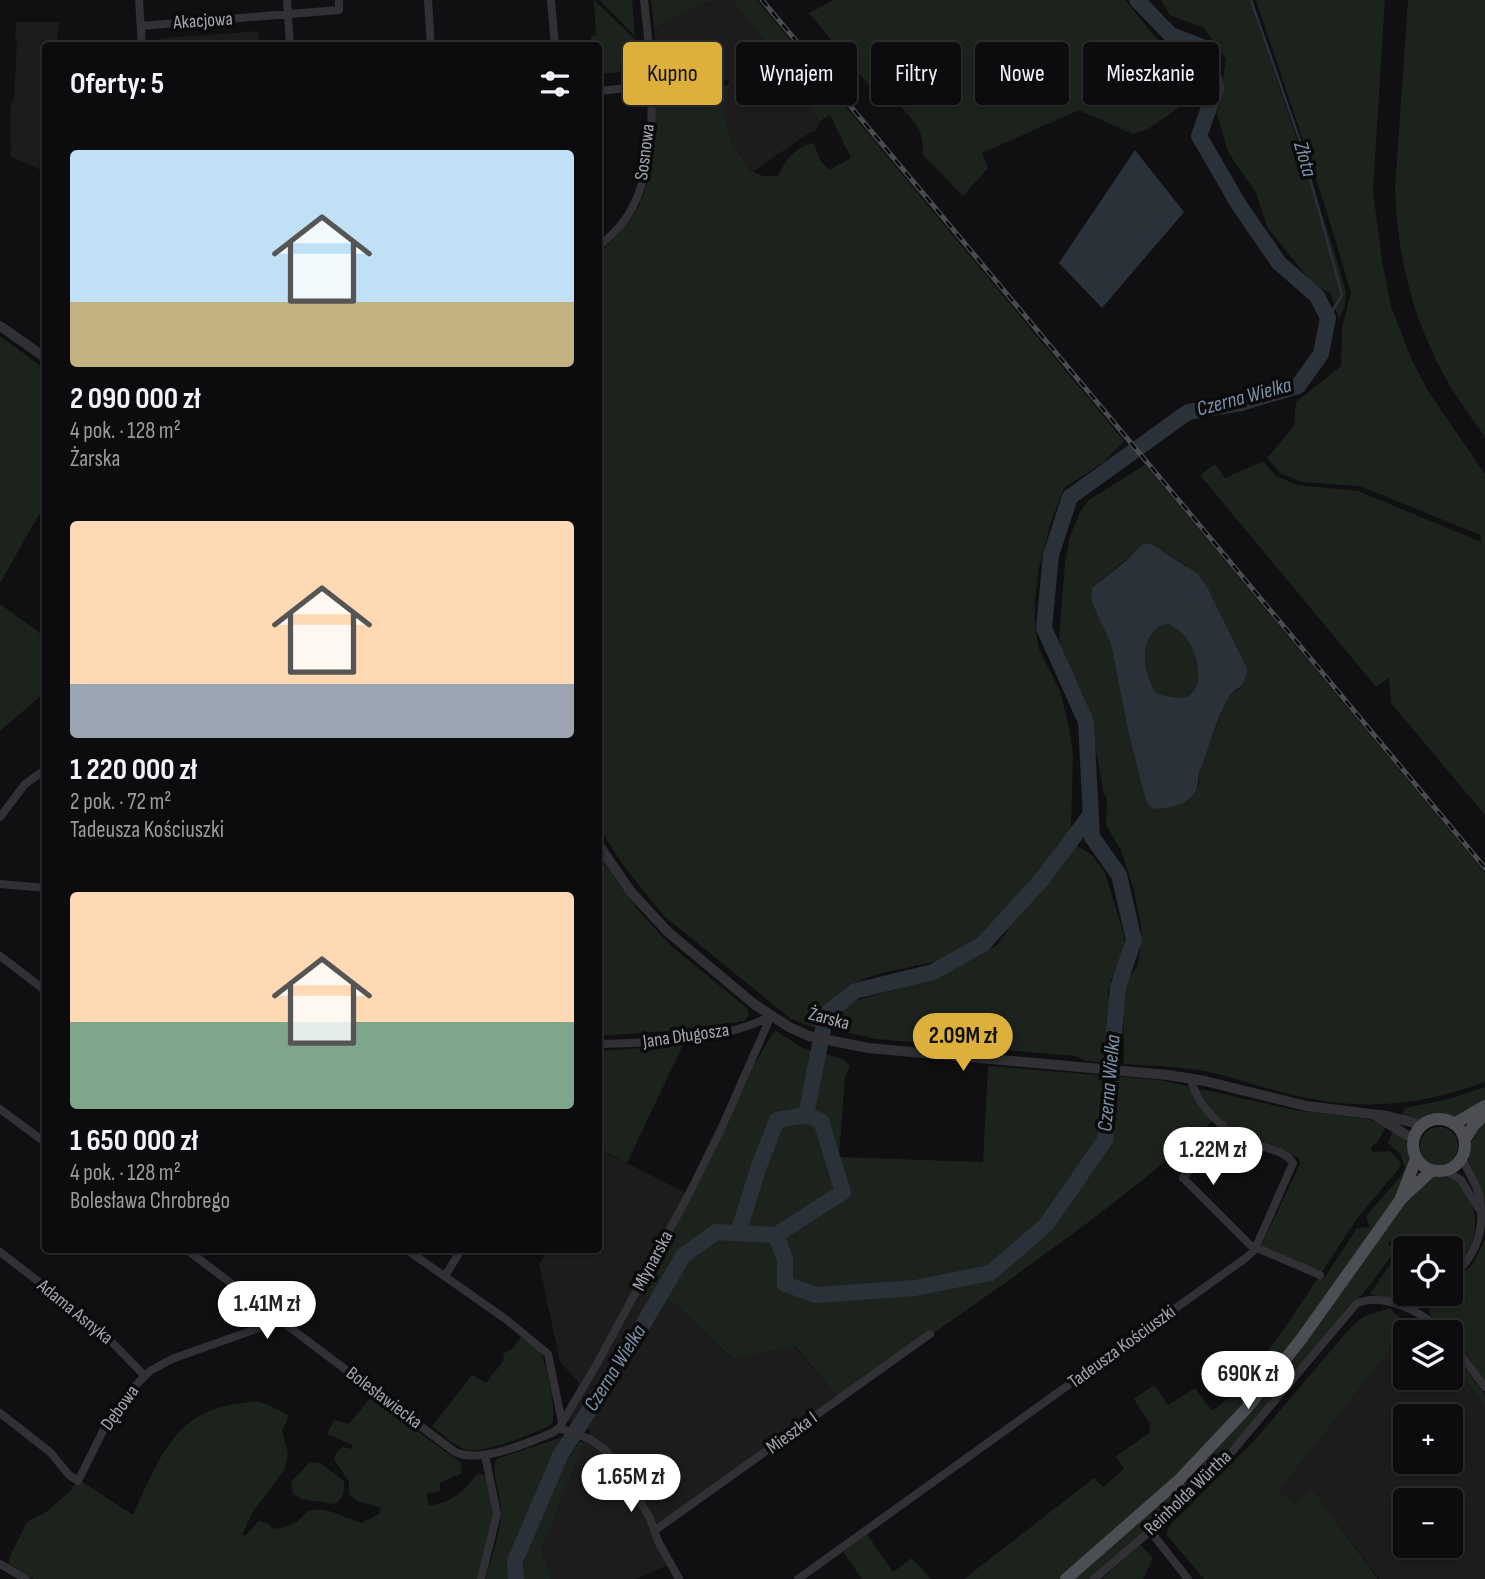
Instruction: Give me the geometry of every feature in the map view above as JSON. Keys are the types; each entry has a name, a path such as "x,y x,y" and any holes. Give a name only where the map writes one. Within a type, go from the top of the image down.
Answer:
{"main road":[{"path":"1454,1124 1485,1106"},
{"path":"1465,1139 1448,1120 1434,1119 1422,1125 1413,1139 1412,1149 1422,1166 1431,1171 1445,1171 1455,1166 1462,1157 1465,1139 1485,1114"},
{"path":"1401,1199 1416,1159"},
{"path":"1066,1579 1179,1480 1247,1409 1302,1338 1401,1199 1431,1171"}],"street":[{"path":"139,0 142,42"},
{"path":"287,0 290,42"},
{"name":"Akacjowa","path":"141,26 339,10 339,0"},
{"path":"428,0 431,42"},
{"path":"551,0 555,42"},
{"name":"Sosnowa","path":"644,0 647,42"},
{"path":"602,91 623,89"},
{"name":"Sosnowa","path":"602,243 628,215 645,176 649,150 650,105"},
{"path":"0,326 42,355"},
{"path":"0,817 25,785 42,772"},
{"name":"Żarska","path":"602,850 631,892 668,932 771,1016 809,1036 843,1044 940,1056 1138,1071 1191,1078 1317,1108 1373,1114 1422,1125"},
{"path":"0,884 42,888"},
{"path":"0,956 42,987"},
{"name":"Jana Długosza","path":"602,1044 706,1035 752,1026 771,1016"},
{"name":"Młynarska","path":"563,1427 691,1190 771,1016"},
{"name":"Tadeusza Kościuszki","path":"798,1579 1255,1249 1293,1163 1284,1155 1243,1140 1223,1125 1196,1094 1191,1078"},
{"path":"0,1109 42,1140"},
{"name":"Żarska","path":"1373,1114 1413,1139"},
{"path":"1223,1125 1184,1178 1255,1249 1321,1275"},
{"path":"1462,1157 1480,1198 1481,1232 1463,1266"},
{"path":"1445,1171 1461,1180 1480,1210"},
{"name":"Adama Asnyka","path":"0,1252 94,1324 145,1376"},
{"name":"Bolesławiecka","path":"191,1253 455,1452 467,1456 485,1455"},
{"path":"411,1253 507,1320 548,1354 563,1427"},
{"path":"445,1276 459,1253"},
{"name":"Reinholda Würtha","path":"1094,1579 1150,1531 1230,1454 1352,1307 1364,1300 1375,1299 1412,1309"},
{"path":"1416,1306 1412,1309 1426,1320"},
{"name":"Dębowa","path":"0,1413 54,1455 69,1475 78,1481 109,1419 145,1376 172,1359 281,1320"},
{"name":"Mieszka I","path":"654,1531 930,1334"},
{"path":"1463,1358 1485,1387"},
{"path":"563,1427 590,1439 604,1449 618,1465 650,1518 654,1531 680,1579"},
{"path":"481,1579 497,1514 485,1455 547,1436 563,1427"},
{"path":"1150,1531 1188,1579"},
{"path":"4,1567 5,1579"},
{"path":"4,1567 26,1579"}],"shaded area":[{"path":"594,0 635,39 635,42 623,42 621,72 602,74 602,42 591,42 591,36 596,35"},
{"path":"599,0 632,0 635,36"},
{"path":"651,0 717,0 698,5 654,29"},
{"path":"717,0 732,0 765,42 736,42 736,105 809,105 820,121 816,131 809,133 754,171 750,170 733,145 725,121 729,80 722,81 722,42 655,42 654,29 698,5"},
{"path":"732,0 757,0 792,42 765,42"},
{"path":"834,0 1125,0 1162,42 1083,42 1083,105 1179,105 1148,129 1133,134 1079,110 982,153 988,168 963,196 922,154 923,145 918,128 898,105 961,105 961,42 871,42 871,87 857,71 857,42 833,42 809,13"},
{"path":"1161,0 1250,0 1346,291 1345,306 1339,319 1330,293 1313,284 1267,227 1256,193 1228,152 1217,114 1226,59 1219,49 1219,42 1214,42 1204,28 1170,15"},
{"path":"1256,0 1385,0 1373,192 1391,306 1411,358 1428,391 1485,474 1485,815 1391,703 1389,678 1376,687 1200,475 1215,464 1225,478 1263,461 1276,476 1298,485 1358,491 1481,542 1480,535 1360,486 1301,482 1280,473 1267,458 1294,426 1296,402 1341,366 1342,327 1351,293 1325,206"},
{"path":"1408,0 1485,0 1485,437 1455,394 1434,357 1416,311 1403,263 1395,189"},
{"path":"16,22 59,22 57,38 62,42 42,42 42,171 10,156"},
{"path":"258,31 259,42 159,42 162,38"},
{"path":"729,85 724,114 733,145 750,170 763,176 778,176 792,155 801,147 814,143 820,160 829,170 851,158 830,115 820,121 809,105 844,105 1124,441 1105,461 1064,488 1050,525 1039,568 1035,628 1039,649 1060,691 1073,756 1071,826 1065,843 990,934 974,945 934,962 878,974 851,984 825,1009 815,1028 791,1019 664,916 626,869 602,833 602,250 626,225 643,196 651,164 655,105 722,105 722,86"},
{"path":"1135,150 1184,212 1102,308 1059,263"},
{"path":"0,336 42,367 42,509 0,583"},
{"path":"1145,465 1485,873 1485,1082 1417,1101 1349,1104 1289,1094 1199,1070 1124,1064 1123,986 1138,965 1142,932 1134,890 1121,850 1106,825 1107,799 1103,791 1091,720 1063,661 1059,639 1070,536 1080,512 1089,500","holes":["1150,543 1187,566 1241,688 1228,696 1198,774 1199,785 1175,806 1154,809 1144,794 1111,644 1093,605 1093,587"]},
{"path":"1150,543 1198,574 1247,669 1244,682 1230,695 1223,709 1198,774 1195,791 1185,802 1162,809 1154,809 1148,804 1144,794 1111,644 1091,595 1093,587 1142,545","holes":["1167,624 1175,627 1192,648 1198,666 1196,686 1188,697 1157,694 1148,676 1145,654 1151,635 1157,628"]},
{"path":"0,604 42,634 42,695 0,731"},
{"path":"1167,624 1181,633 1196,657 1197,683 1188,697 1157,694 1148,676 1145,654 1147,644 1157,628"},
{"path":"1076,845 1092,855 1105,873 1124,935 1125,948 1121,964 1111,979 1108,991 1110,1008 1107,1063 1086,1061 1075,1056 876,1039 831,1029 837,1011 844,1004 946,971 997,945 1045,879"},
{"path":"602,860 638,910 671,946 747,1008 749,1015 744,1021 682,1030 602,1036"},
{"path":"775,1030 802,1048 843,1059 850,1066 845,1077 839,1157 983,1162 988,1066 1160,1080 1294,1110 1368,1119 1386,1126 1377,1143 1371,1147 1372,1152 1390,1151 1401,1166 1356,1220 1322,1272 1261,1246 1300,1164 1299,1158 1252,1140 1215,1119 1078,1230 839,1399 795,1346 732,1359 675,1304 636,1291 744,1081"},
{"path":"683,1045 627,1163 602,1150 602,1051"},
{"path":"1485,1087 1485,1102 1455,1118 1440,1115 1421,1120 1401,1117 1405,1108 1449,1099"},
{"path":"1485,1119 1485,1201 1471,1168 1468,1153"},
{"path":"1439,1127 1453,1132 1458,1146 1453,1160 1439,1165 1425,1160 1420,1146 1425,1132"},
{"path":"1393,1129 1406,1142 1411,1154 1408,1172 1396,1197 1279,1360 1247,1400 1190,1462 1060,1579 964,1579 1094,1478 1103,1487 1124,1469 1116,1456 1149,1433 1150,1424 1134,1399 1154,1385 1168,1405 1195,1388 1212,1411 1235,1393 1232,1387 1268,1350 1318,1278 1325,1277 1357,1228 1370,1227 1366,1216 1401,1176 1405,1167 1400,1154 1388,1143"},
{"path":"602,1153 688,1194 636,1291 675,1304 731,1359 794,1346 839,1399 655,1531 670,1564 635,1579 552,1579 541,1551 591,1430 565,1420 579,1383 560,1362 539,1264 546,1253 602,1253"},
{"path":"1434,1176 1446,1177 1456,1182 1470,1199 1474,1210 1474,1234 1463,1258 1463,1236 1393,1236 1393,1241 1388,1243 1392,1248 1392,1255 1363,1294 1347,1307 1332,1329 1245,1433 1163,1515 1090,1579 1074,1579 1201,1466 1405,1203"},
{"path":"1485,1240 1485,1381 1463,1350 1463,1320 1435,1320 1428,1306 1463,1306 1463,1273 1472,1265"},
{"path":"1393,1260 1393,1299 1370,1294"},
{"path":"1390,1308 1401,1320 1393,1320 1393,1346 1279,1491 1295,1504 1311,1487 1378,1579 1204,1579 1166,1534 1171,1524 1254,1441 1351,1327 1365,1316"},
{"path":"521,1337 538,1349 543,1357 552,1399 552,1424 511,1442 486,1448 468,1450 458,1446 432,1426 472,1375 486,1383 504,1360 503,1354 512,1349"},
{"path":"1393,1346 1393,1390 1463,1390 1463,1377 1485,1407 1485,1579 1379,1579 1311,1487 1295,1504 1279,1491"},
{"path":"1463,1365 1485,1395 1485,1407 1463,1377"},
{"path":"371,1397 461,1463 462,1473 440,1483 440,1491 426,1494 429,1505 454,1497 479,1473 485,1476 494,1516 477,1579 34,1579 9,1564 10,1556 27,1522 46,1512 71,1490 78,1479 133,1515 159,1459 183,1429 216,1408 248,1402 263,1403 289,1415 282,1431 288,1453 285,1469 252,1513 242,1535 246,1535 259,1521 269,1524 273,1529 280,1528 293,1524 312,1510 331,1512 361,1523 379,1514 381,1508 357,1501 349,1494 349,1482 334,1459 338,1450 343,1447 352,1449 352,1445 327,1434 334,1420 349,1424"},
{"path":"563,1437 564,1442 516,1545 508,1579 486,1579 501,1514 495,1473 496,1459"},
{"path":"580,1441 584,1443 541,1551 552,1579 523,1579 528,1545 542,1507"},
{"path":"310,1462 320,1463 344,1481 340,1500 334,1504 302,1499 293,1494 291,1482"},
{"path":"867,1534 893,1572 912,1558 931,1579 862,1579 843,1552"},
{"path":"1140,1544 1153,1558 1143,1579 1102,1579"}],"waterway":[{"name":"Czerna Wielka","path":"516,1579 515,1561 560,1456 683,1256 716,1232 776,1235 785,1259 785,1284 816,1295 915,1288 990,1273 1046,1225 1105,1140 1118,987 1134,940 1119,875 1092,837 1086,722 1044,628 1051,555 1070,497 1188,412 1241,403 1298,386 1321,354 1328,318 1317,296 1279,263 1239,205 1199,136 1216,88 1207,49 1171,35 1137,0"},
{"name":"Złota","path":"1251,0 1300,141 1342,295 1328,318"},
{"name":"Czerna Wielka","path":"738,1233 777,1120 806,1115 826,1014 855,991 933,972 983,944 1043,878 1091,814"},
{"name":"Czerna Wielka","path":"776,1235 843,1192 821,1121 806,1115"}],"railway":[{"path":"762,0 1485,868"}]}
